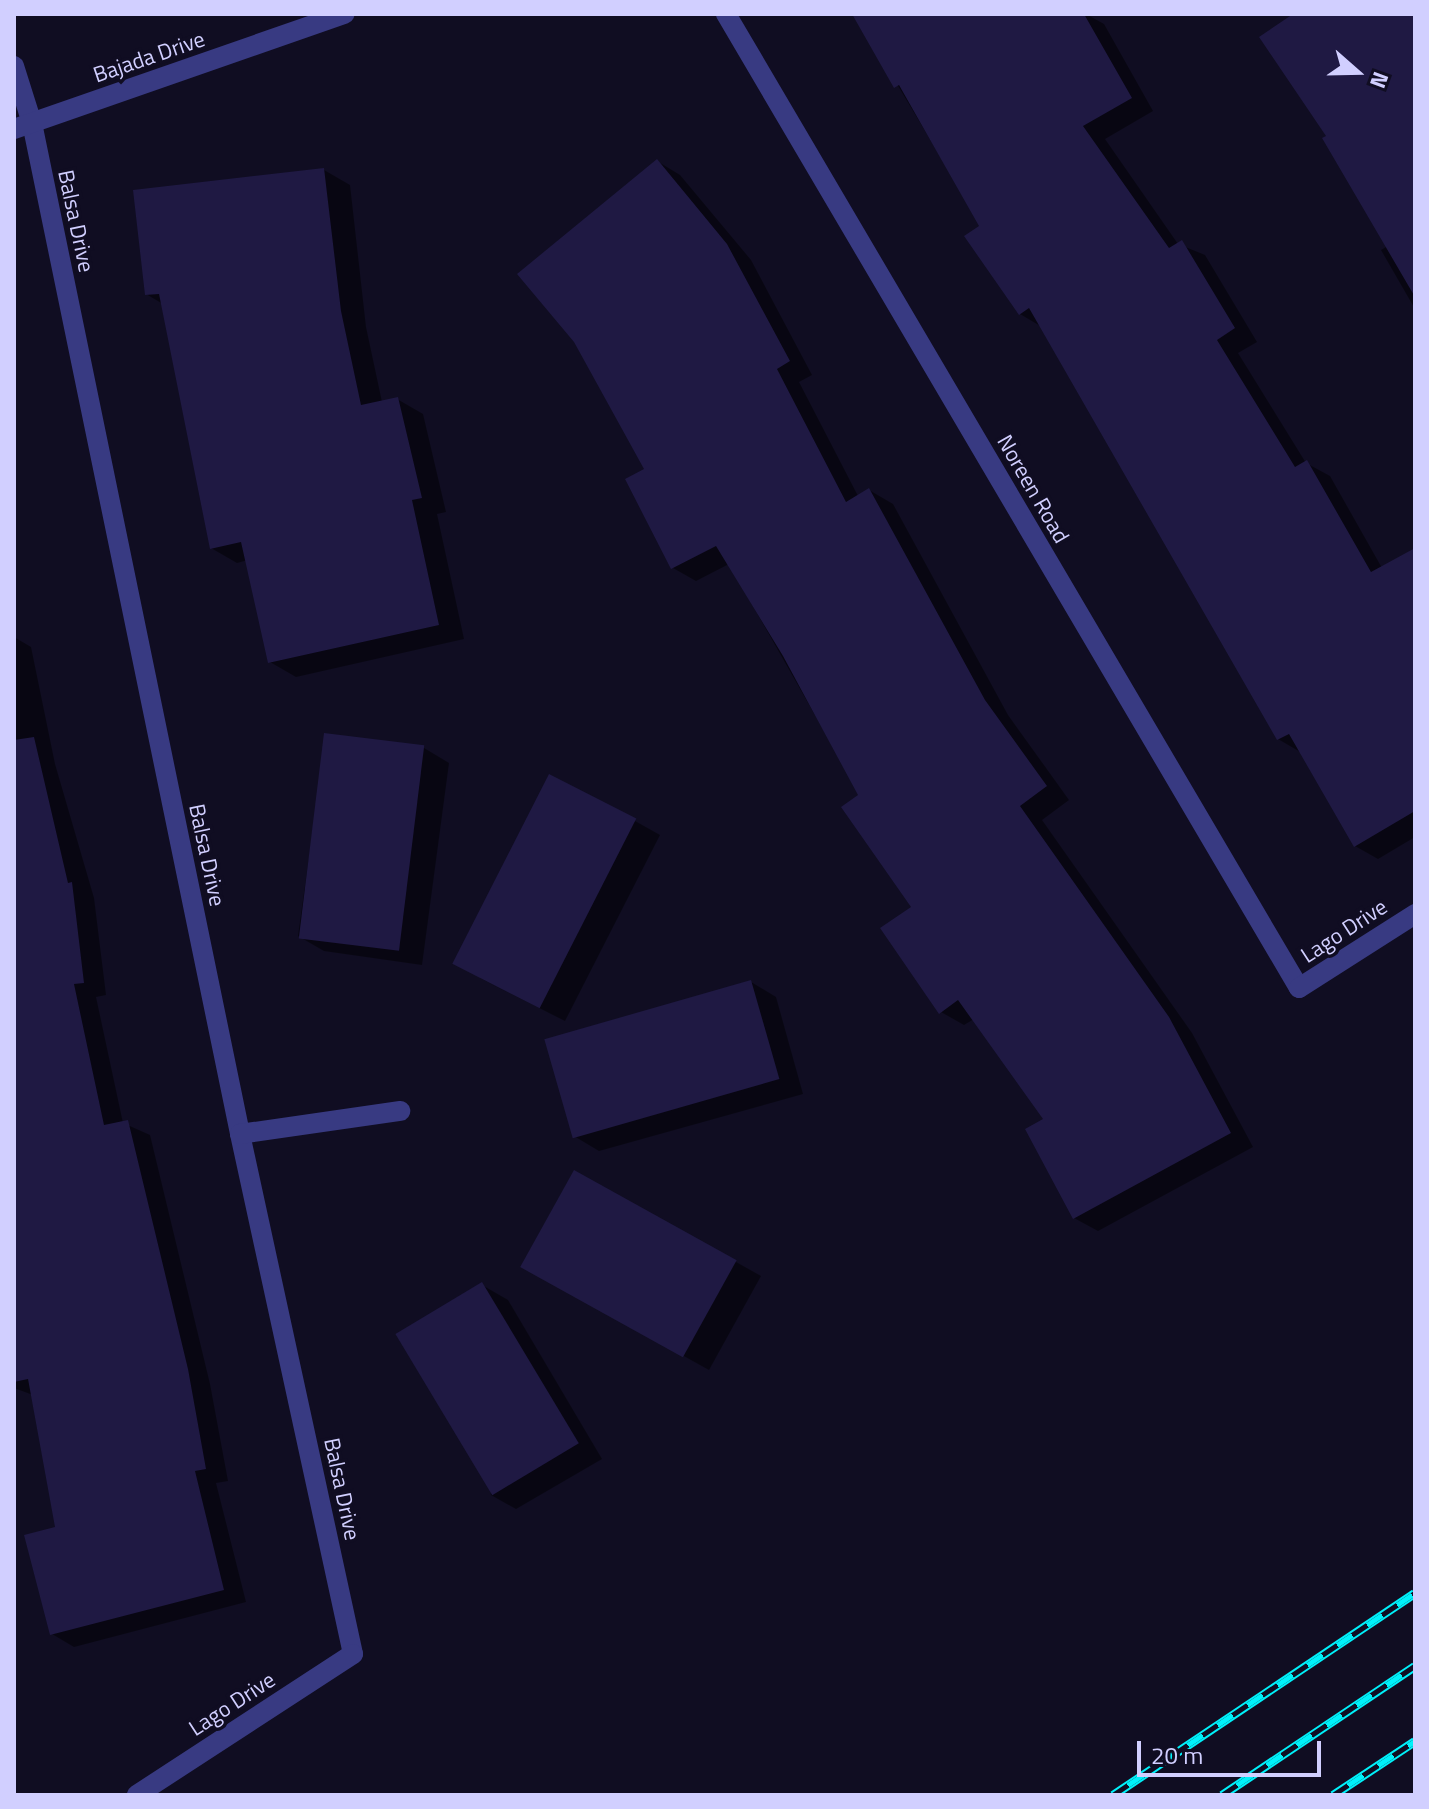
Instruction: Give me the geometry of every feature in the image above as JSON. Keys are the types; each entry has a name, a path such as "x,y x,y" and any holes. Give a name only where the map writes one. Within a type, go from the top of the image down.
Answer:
{"street":[{"name":"Bajada Drive","path":"23,126 345,14"},
{"name":"Noreen Road","path":"726,14 1299,988"},
{"name":"Balsa Drive","path":"14,66 23,126 353,1654"},
{"name":"Lago Drive","path":"1299,988 1415,914"},
{"path":"240,1134 400,1111"},
{"name":"Lago Drive","path":"137,1795 353,1654"}],"building":[{"path":"852,14 1084,14 1132,98 1083,126 1169,248 1182,240 1235,328 1217,340 1295,467 1307,460 1371,572 1415,548 1415,811 1354,847 1289,734 1277,740 1029,308 1019,315 964,236 979,226 899,85 894,88"},
{"path":"1293,14 1415,14 1415,297 1322,138 1326,136 1259,37"},
{"path":"657,159 727,244 790,361 777,369 846,502 869,488 985,700 1047,786 1020,806 1169,1017 1231,1133 1073,1219 1025,1129 1043,1119 958,1000 939,1014 880,928 911,907 841,807 858,795 783,656 716,546 671,569 625,479 644,469 574,342 517,274"},
{"path":"324,168 341,311 361,405 398,397 422,498 412,500 439,625 268,663 241,542 210,549 159,294 145,295 133,190"},
{"path":"324,733 424,745 399,951 299,938"},
{"path":"34,737 68,883 72,882 84,983 74,984 104,1125 128,1120 188,1369 206,1469 195,1471 224,1590 50,1635 24,1535 55,1527 28,1379 14,1382 14,740"},
{"path":"549,774 636,818 540,1008 452,964"},
{"path":"751,980 779,1079 573,1138 544,1039"},
{"path":"574,1170 737,1260 683,1357 520,1267"},
{"path":"482,1282 579,1443 492,1495 395,1334"}],"railway":[{"path":"1113,1795 1415,1593"},
{"path":"1222,1795 1415,1666"},
{"path":"1333,1795 1415,1741"}]}
